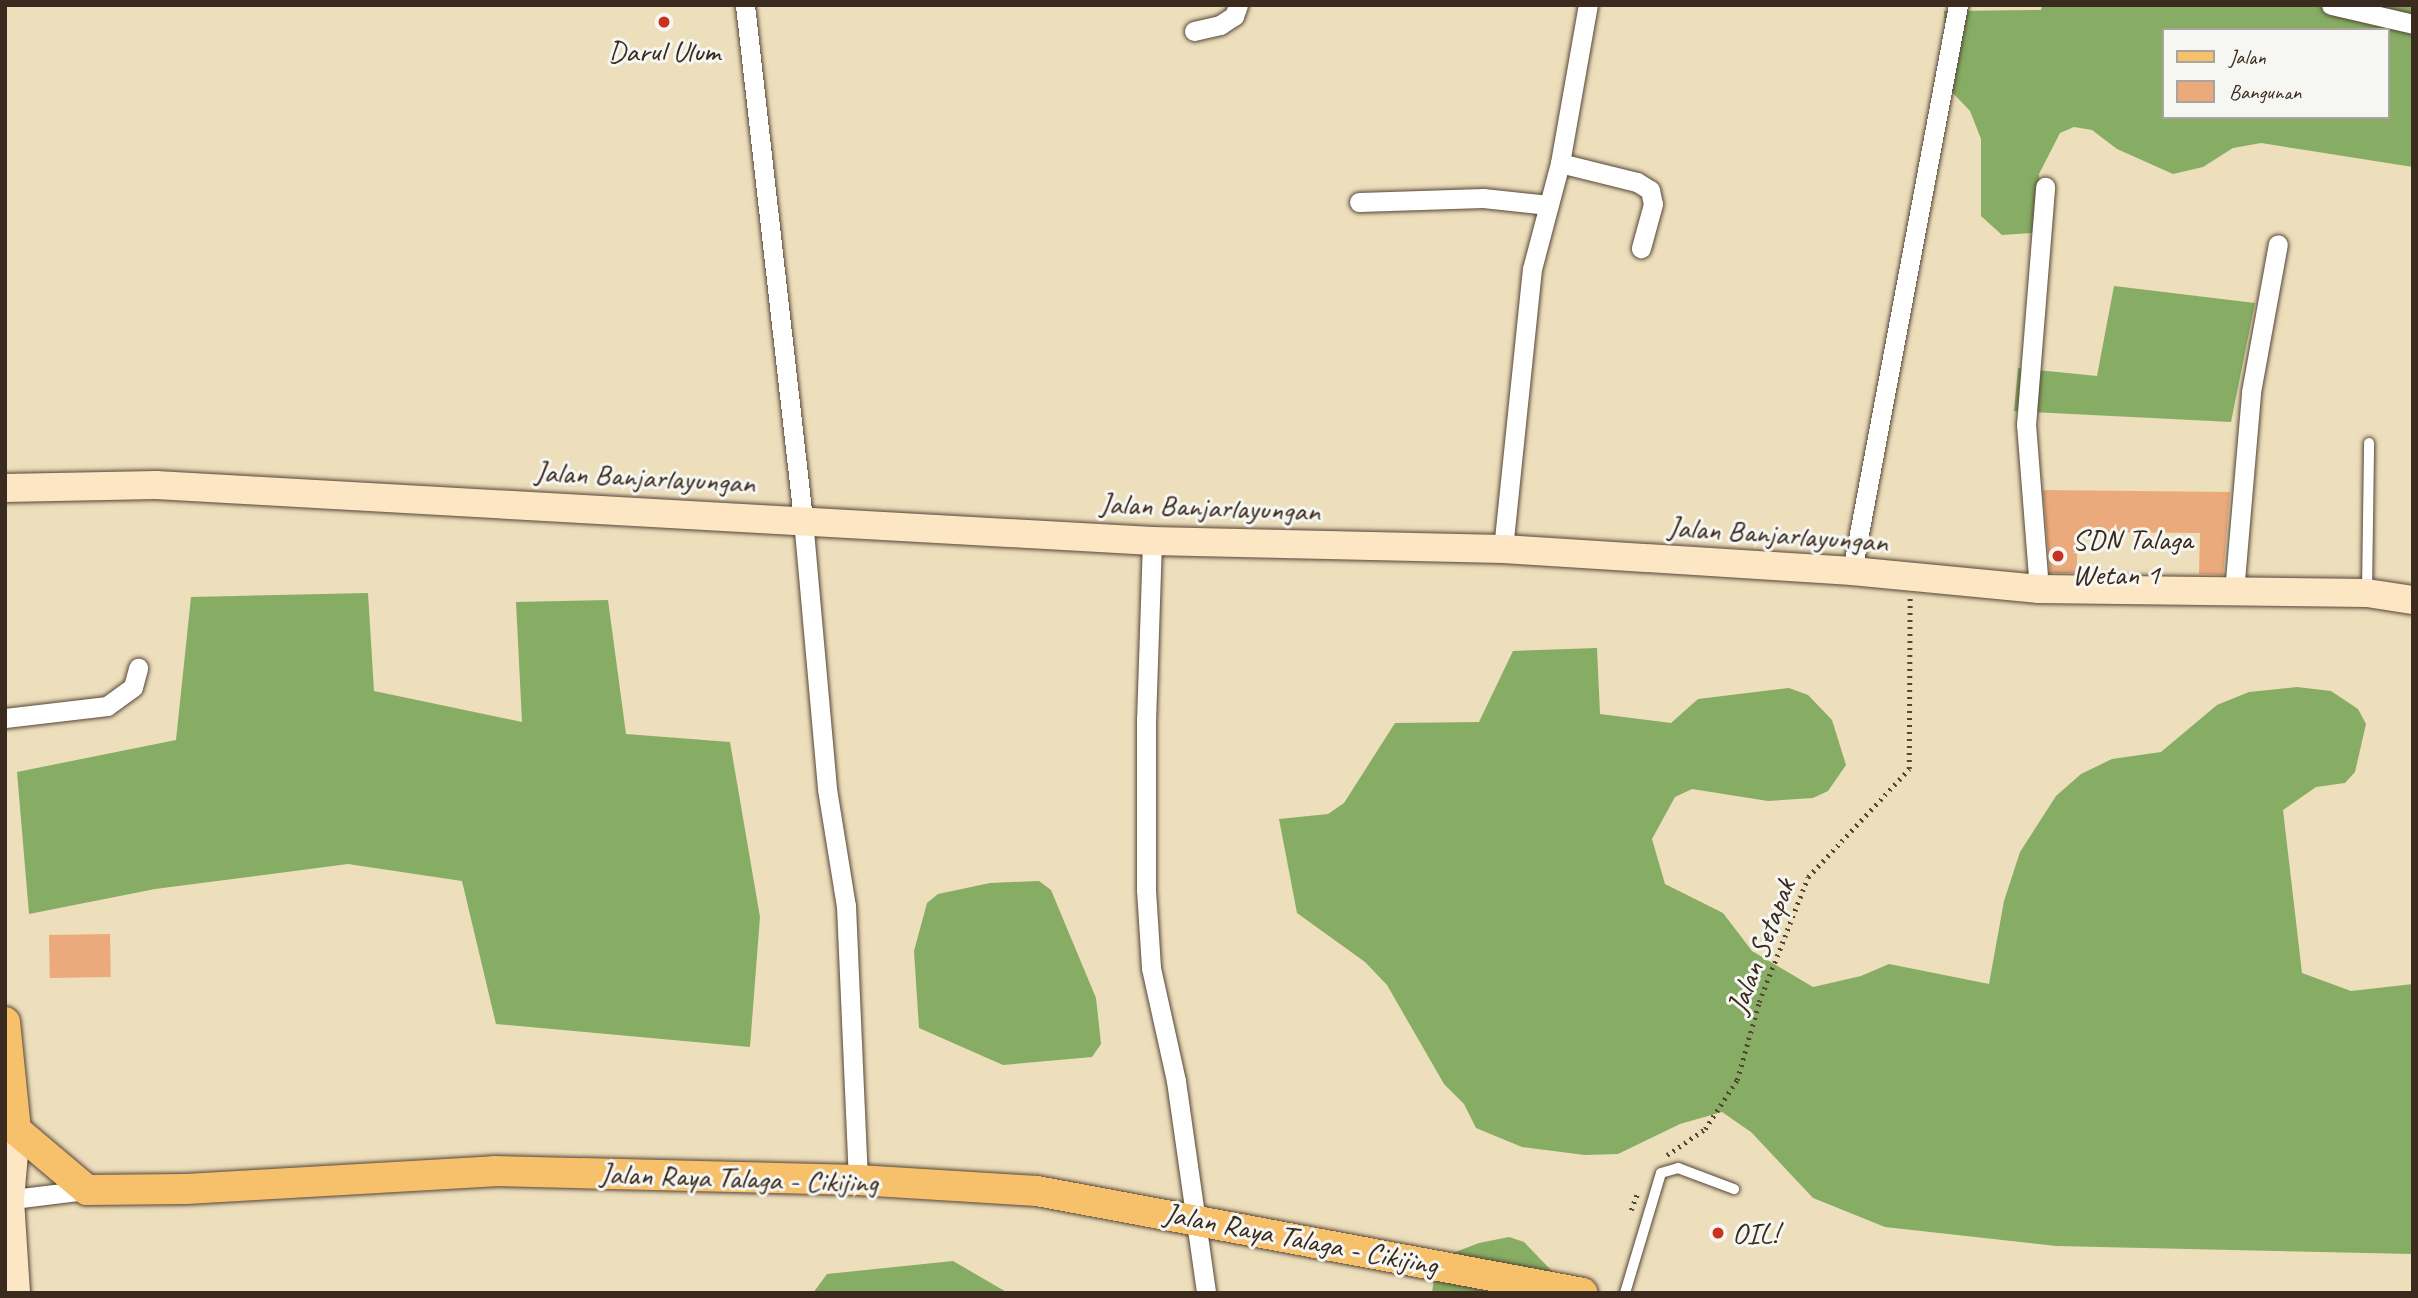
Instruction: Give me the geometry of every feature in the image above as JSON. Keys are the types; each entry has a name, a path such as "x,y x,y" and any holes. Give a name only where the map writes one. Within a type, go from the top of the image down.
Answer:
{"main road":[{"path":"5,1022 16,1130 54,1167 87,1190"},
{"name":"Jalan Raya Talaga - Cikijing","path":"87,1190 186,1189 494,1171 858,1181 1037,1191 1194,1218 1583,1293"}],"street":[{"path":"745,5 803,519 827,789 846,906 858,1181"},
{"path":"1194,31 1220,25 1234,16 1238,5"},
{"path":"1503,549 1525,321 1560,163 1588,5"},
{"path":"1852,571 1958,5"},
{"path":"2331,5 2413,24"},
{"path":"1560,163 1637,182 1650,190 1653,204 1641,248"},
{"path":"2039,589 2026,425 2045,187"},
{"path":"1359,202 1471,198 1549,205"},
{"path":"2234,592 2251,392 2278,244"},
{"name":"Jalan Banjarlayungan","path":"5,488 156,485 803,519 1153,541 1503,549 1852,571 2039,589 2367,593 2413,600"},
{"path":"1153,541 1146,890 1151,968 1176,1081 1206,1293"},
{"path":"5,718 107,706 133,687 138,668"},
{"path":"16,1130 8,1200 16,1293"},
{"path":"8,1200 87,1190"}],"lane":[{"path":"2367,593 2369,443"},
{"path":"1625,1293 1661,1173 1678,1168 1734,1189"}],"path":[{"name":"Jalan Setapak","path":"1657,1166 1705,1129 1737,1080 1759,1002 1808,877 1909,769 1910,576"},
{"path":"1629,1218 1642,1186"}],"green space":[{"path":"2042,5 2413,5 2413,167 2261,143 2233,148 2203,167 2173,174 2117,149 2092,130 2074,127 2060,133 2039,174 2042,205 2032,233 2002,235 1981,216 1981,139 1970,111 1948,88 1944,11 2041,10"},
{"path":"2114,286 2255,303 2231,422 2014,411 2018,368 2097,376"},
{"path":"368,593 374,691 522,722 516,602 608,600 626,734 730,742 760,917 750,1047 496,1024 462,881 348,864 155,889 29,914 17,772 176,740 191,597"},
{"path":"1597,648 1600,714 1671,723 1698,699 1789,688 1808,695 1832,720 1846,765 1828,791 1813,798 1768,801 1692,789 1675,797 1652,839 1665,884 1723,913 1752,951 1813,987 1861,976 1889,964 1989,984 2004,901 2020,852 2056,796 2081,774 2112,759 2161,752 2217,705 2249,692 2297,687 2331,691 2358,709 2366,724 2355,772 2345,783 2316,787 2283,810 2302,973 2351,991 2413,984 2413,1254 2056,1246 1885,1227 1813,1198 1751,1132 1722,1112 1680,1124 1618,1154 1585,1155 1522,1147 1476,1128 1464,1104 1444,1084 1387,985 1365,962 1297,913 1279,819 1328,814 1344,803 1395,723 1479,722 1513,651"},
{"path":"1039,881 1051,890 1096,998 1101,1044 1092,1057 1003,1065 919,1028 914,951 927,903 938,894 990,883"},
{"path":"1509,1237 1524,1242 1573,1293 1432,1293 1437,1259 1479,1243"},
{"path":"953,1261 1008,1293 813,1293 827,1274"}],"building":[{"name":"SDN Talaga Wetan 1","path":"2043,490 2230,492 2223,575 2199,574 2200,533 2077,532 2077,573 2050,573"},
{"path":"110,934 111,977 50,978 49,935"}],"place":[{"name":"Darul Ulum","path":"664,22"},
{"name":"SDN Talaga Wetan 1","path":"2058,556"},
{"name":"OIL!","path":"1718,1233"}]}
